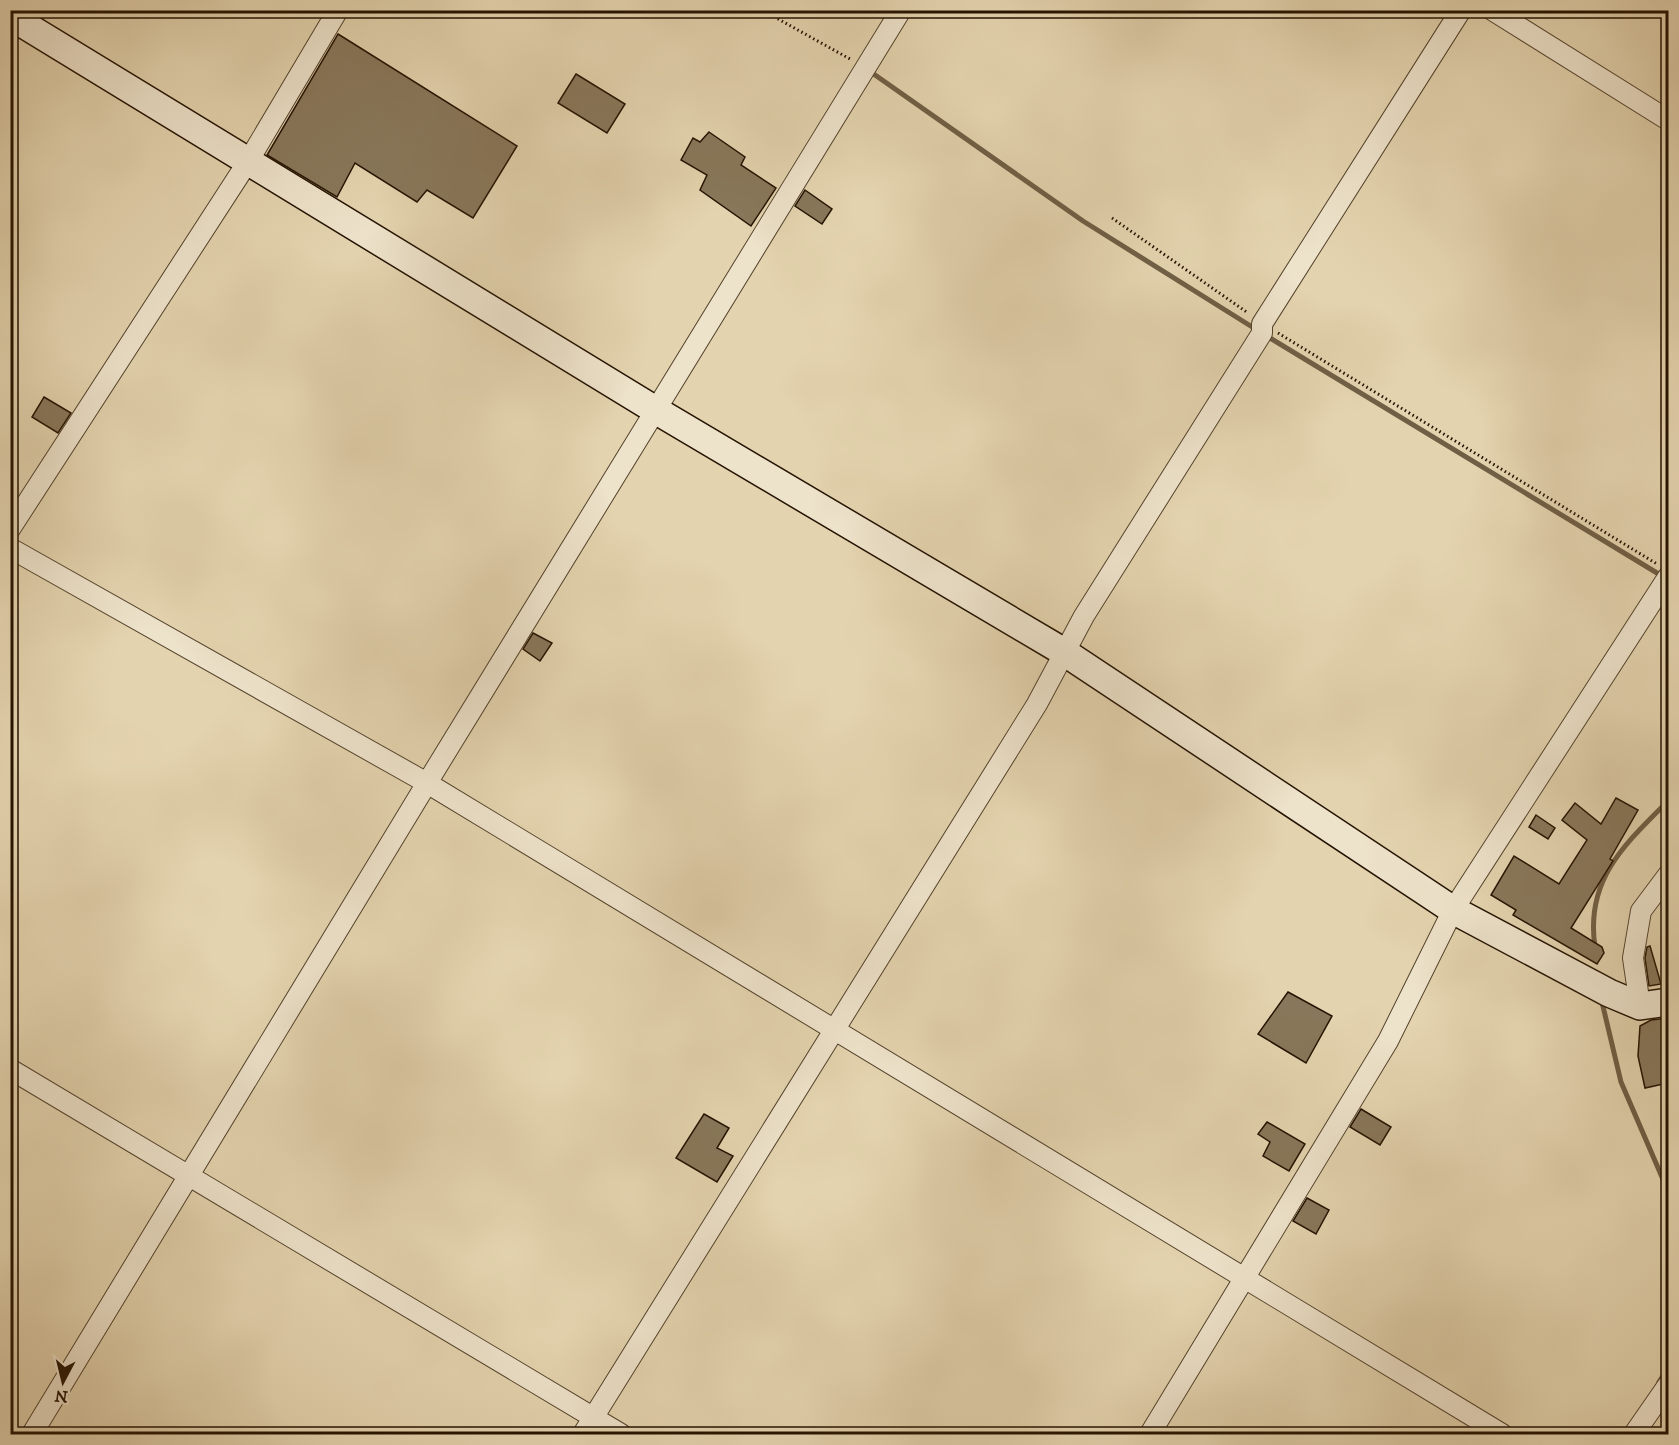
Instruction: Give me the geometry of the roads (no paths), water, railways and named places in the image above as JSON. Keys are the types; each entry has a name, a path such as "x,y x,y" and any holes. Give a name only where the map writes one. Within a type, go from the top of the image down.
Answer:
{"street":[{"path":"10,529 249,160 338,10"},
{"path":"32,1434 191,1177 427,783 901,10"},
{"path":"583,1434 1037,704 1064,652 1262,333 1262,324 1461,10"},
{"path":"1492,10 1668,120"},
{"path":"10,16 657,411 1064,652 1453,910 1625,1000 1668,1002"},
{"path":"10,548 427,783 1502,1434"},
{"path":"1150,1434 1246,1280 1388,1041 1453,910 1663,571"},
{"path":"1625,1000 1641,910 1668,875"},
{"path":"10,1069 621,1434"},
{"path":"1634,1434 1668,1385"}],"waterway":[{"path":"868,70 1083,221 1257,330"},
{"path":"1265,335 1662,576"},
{"path":"1595,947 1593,923 1602,883 1611,865 1623,849 1668,801"},
{"path":"1601,998 1621,1082 1668,1191"},
{"path":"1659,1382 1668,1368"}]}
